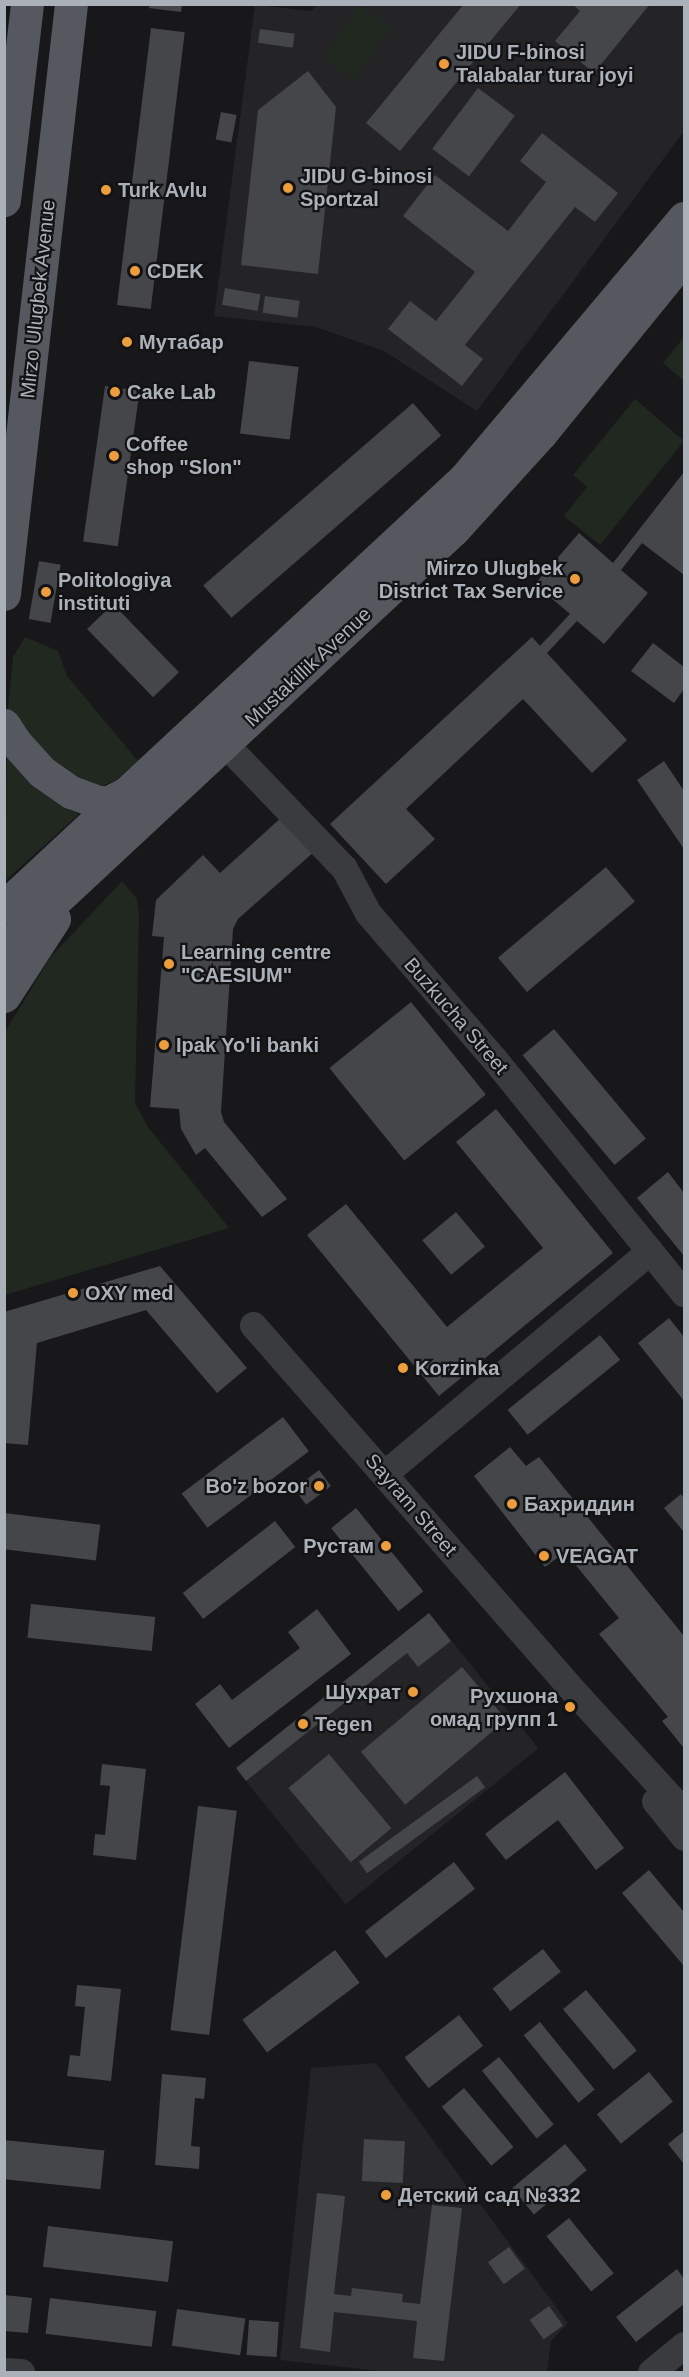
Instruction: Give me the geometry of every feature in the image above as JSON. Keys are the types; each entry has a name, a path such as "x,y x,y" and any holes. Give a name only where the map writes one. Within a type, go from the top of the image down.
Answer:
{"main road":[{"path":"4,200 27,4"},
{"name":"Mirzo Ulugbek Avenue","path":"4,594 17,364 71,4"},
{"name":"Mustakillik Avenue","path":"4,907 465,478 684,218"},
{"name":"Mustakillik Avenue","path":"4,948 400,581 476,506 542,433 684,257"},
{"path":"4,725 15,742 42,772 71,792 98,802 119,798 129,792"},
{"path":"4,996 83,875"}],"street":[{"name":"Buzkucha Street","path":"225,744 344,868 368,914 495,1060 684,1293"},
{"path":"384,1474 650,1251"},
{"name":"Sayram Street","path":"253,1325 568,1685 668,1788 684,1812"},
{"name":"Sayram Street","path":"668,1788 684,1837"},
{"path":"651,2373 684,2345"},
{"path":"4,2371 21,2373"}],"shaded area":[{"path":"318,4 684,5 684,131 477,411 384,351 316,327 214,316 255,5 311,11"},
{"path":"360,5 391,27 354,80 323,58"},
{"path":"684,337 684,381 663,363"},
{"path":"635,399 684,441 600,545 564,516 587,487 573,475"},
{"path":"25,637 58,651 67,676 138,761 116,780 102,786 69,779 8,710 13,657"},
{"path":"7,751 52,796 79,814 5,881"},
{"path":"122,881 137,899 139,914 135,1103 148,1127 229,1228 5,1295 5,1032 50,958"},
{"path":"429,1613 539,1748 346,1904 236,1769"},
{"name":"Детский сад №332","path":"376,2063 568,2323 551,2341 547,2372 390,2372 280,2360 311,2068"}],"building":[{"path":"150,4 182,4 181,12 149,8"},
{"name":"JIDU F-binosi Talabalar turar joyi","path":"464,4 521,4 400,151 366,123"},
{"name":"JIDU F-binosi Talabalar turar joyi","path":"572,4 650,4 594,73 555,41 580,11"},
{"path":"151,28 185,32 151,309 117,305"},
{"path":"260,29 295,34 293,48 258,43"},
{"name":"JIDU G-binosi Sportzal","path":"308,71 336,107 318,274 241,265 258,110"},
{"path":"478,88 515,116 469,176 432,149"},
{"path":"221,112 237,115 231,143 216,139"},
{"path":"542,133 618,193 595,222 575,207 465,345 483,359 462,386 388,329 410,301 436,321 475,272 403,216 435,175 508,231 546,182 520,161"},
{"path":"225,288 260,294 258,311 222,305"},
{"path":"265,296 300,301 297,318 263,313"},
{"path":"249,361 299,367 290,440 240,433"},
{"path":"105,386 140,391 118,546 83,541"},
{"path":"413,403 441,435 231,618 203,585"},
{"path":"684,472 684,575 642,543 621,570 648,593 604,644 577,621 547,653 627,740 592,773 523,699 406,809 435,839 386,884 330,824 532,637 540,646 570,614 535,584 579,533 613,563"},
{"name":"Politologiya instituti","path":"39,561 61,565 50,623 29,619"},
{"path":"113,604 179,672 153,697 87,629"},
{"path":"653,643 684,667 684,689 674,703 631,671"},
{"path":"664,761 684,791 684,849 637,780"},
{"path":"282,817 315,851 238,919 233,929 221,1112 224,1122 287,1199 262,1217 205,1148 196,1155 181,1129 179,1109 150,1107 164,937 152,936 156,900 203,855 220,873"},
{"path":"606,867 635,901 527,992 498,958"},
{"path":"411,1002 486,1094 404,1161 329,1068"},
{"path":"554,1029 646,1139 615,1165 523,1055"},
{"path":"496,1109 613,1253 439,1396 307,1235 346,1204 447,1327 543,1248 456,1142"},
{"path":"668,1172 684,1193 684,1256 637,1198"},
{"path":"456,1212 485,1246 451,1275 422,1240"},
{"path":"160,1266 247,1368 217,1393 146,1310 37,1343 28,1445 4,1443 4,1312"},
{"path":"669,1318 684,1337 684,1401 638,1343"},
{"path":"600,1335 620,1360 528,1435 508,1410"},
{"path":"283,1417 309,1451 207,1528 182,1493"},
{"path":"510,1447 526,1466 539,1457 684,1636 683,1747 662,1721 668,1717 599,1634 619,1618 565,1552 545,1567 474,1476"},
{"path":"319,1470 331,1486 306,1505 294,1489"},
{"path":"681,1494 684,1499 684,1532 664,1508"},
{"path":"356,1508 423,1591 398,1611 331,1528"},
{"path":"4,1513 100,1525 96,1561 4,1549"},
{"path":"275,1521 295,1547 203,1619 183,1593"},
{"path":"31,1604 155,1617 152,1651 27,1638"},
{"path":"317,1609 351,1654 229,1748 195,1704 220,1684 232,1700 300,1648 288,1632"},
{"path":"429,1613 451,1641 418,1667 407,1653 246,1781 236,1768"},
{"path":"462,1667 506,1720 405,1805 361,1752"},
{"path":"329,1754 391,1828 351,1862 288,1788"},
{"path":"102,1764 146,1769 136,1860 93,1855 95,1834 105,1835 110,1786 100,1785"},
{"path":"565,1772 624,1848 596,1870 558,1820 506,1860 485,1834"},
{"path":"477,1776 485,1787 367,1873 359,1862"},
{"path":"198,1806 237,1811 209,2035 170,2030"},
{"path":"454,1862 475,1889 386,1958 365,1932"},
{"path":"649,1870 684,1912 684,1966 622,1893"},
{"path":"543,1949 561,1972 510,2011 493,1988"},
{"path":"335,1950 360,1983 267,2053 242,2020"},
{"path":"77,1985 121,1989 111,2081 67,2076 70,2055 80,2056 85,2007 75,2006"},
{"path":"586,1990 637,2051 614,2070 563,2009"},
{"path":"459,2015 483,2046 429,2088 405,2057"},
{"path":"540,2022 595,2090 578,2103 524,2035"},
{"path":"499,2057 554,2125 537,2138 482,2071"},
{"path":"649,2072 673,2102 621,2144 597,2114"},
{"path":"162,2074 206,2078 204,2099 195,2098 191,2146 200,2147 199,2169 155,2165"},
{"path":"464,2088 513,2147 491,2166 442,2107"},
{"path":"684,2131 684,2164 668,2144"},
{"path":"364,2139 405,2141 403,2183 362,2181"},
{"path":"4,2140 104,2151 100,2189 4,2179"},
{"path":"565,2144 587,2170 534,2214 512,2188"},
{"path":"317,2193 345,2196 334,2294 351,2296 352,2288 403,2294 402,2302 420,2304 432,2205 462,2208 444,2361 413,2358 417,2321 334,2312 330,2352 300,2348"},
{"path":"569,2218 614,2273 591,2291 546,2236"},
{"path":"48,2226 173,2241 168,2282 43,2267"},
{"path":"509,2247 525,2269 504,2284 488,2262"},
{"path":"677,2269 684,2279 684,2304 636,2342 616,2317"},
{"path":"4,2295 32,2298 28,2333 4,2331"},
{"path":"50,2298 156,2311 152,2347 46,2334"},
{"path":"549,2306 563,2325 544,2340 530,2320"},
{"path":"177,2309 245,2319 240,2355 172,2346"},
{"path":"249,2320 279,2322 276,2357 247,2355"}],"place":[{"name":"JIDU F-binosi Talabalar turar joyi","path":"444,64"},
{"name":"JIDU G-binosi Sportzal","path":"288,188"},
{"name":"Turk Avlu","path":"106,190"},
{"name":"CDEK","path":"135,271"},
{"name":"Мутабар","path":"127,342"},
{"name":"Cake Lab","path":"115,392"},
{"name":"Coffee shop \"Slon\"","path":"114,456"},
{"name":"Mirzo Ulugbek District Tax Service","path":"575,579"},
{"name":"Politologiya instituti","path":"46,592"},
{"name":"Learning centre \"CAESIUM\"","path":"169,964"},
{"name":"Ipak Yo'li banki","path":"164,1045"},
{"name":"OXY med","path":"73,1293"},
{"name":"Korzinka","path":"403,1368"},
{"name":"Bo'z bozor","path":"319,1486"},
{"name":"Бахриддин","path":"512,1504"},
{"name":"Рустам","path":"386,1546"},
{"name":"VEAGAT","path":"544,1556"},
{"name":"Шухрат","path":"413,1692"},
{"name":"Рухшона омад групп 1","path":"570,1707"},
{"name":"Tegen","path":"303,1724"},
{"name":"Детский сад №332","path":"386,2195"}]}
